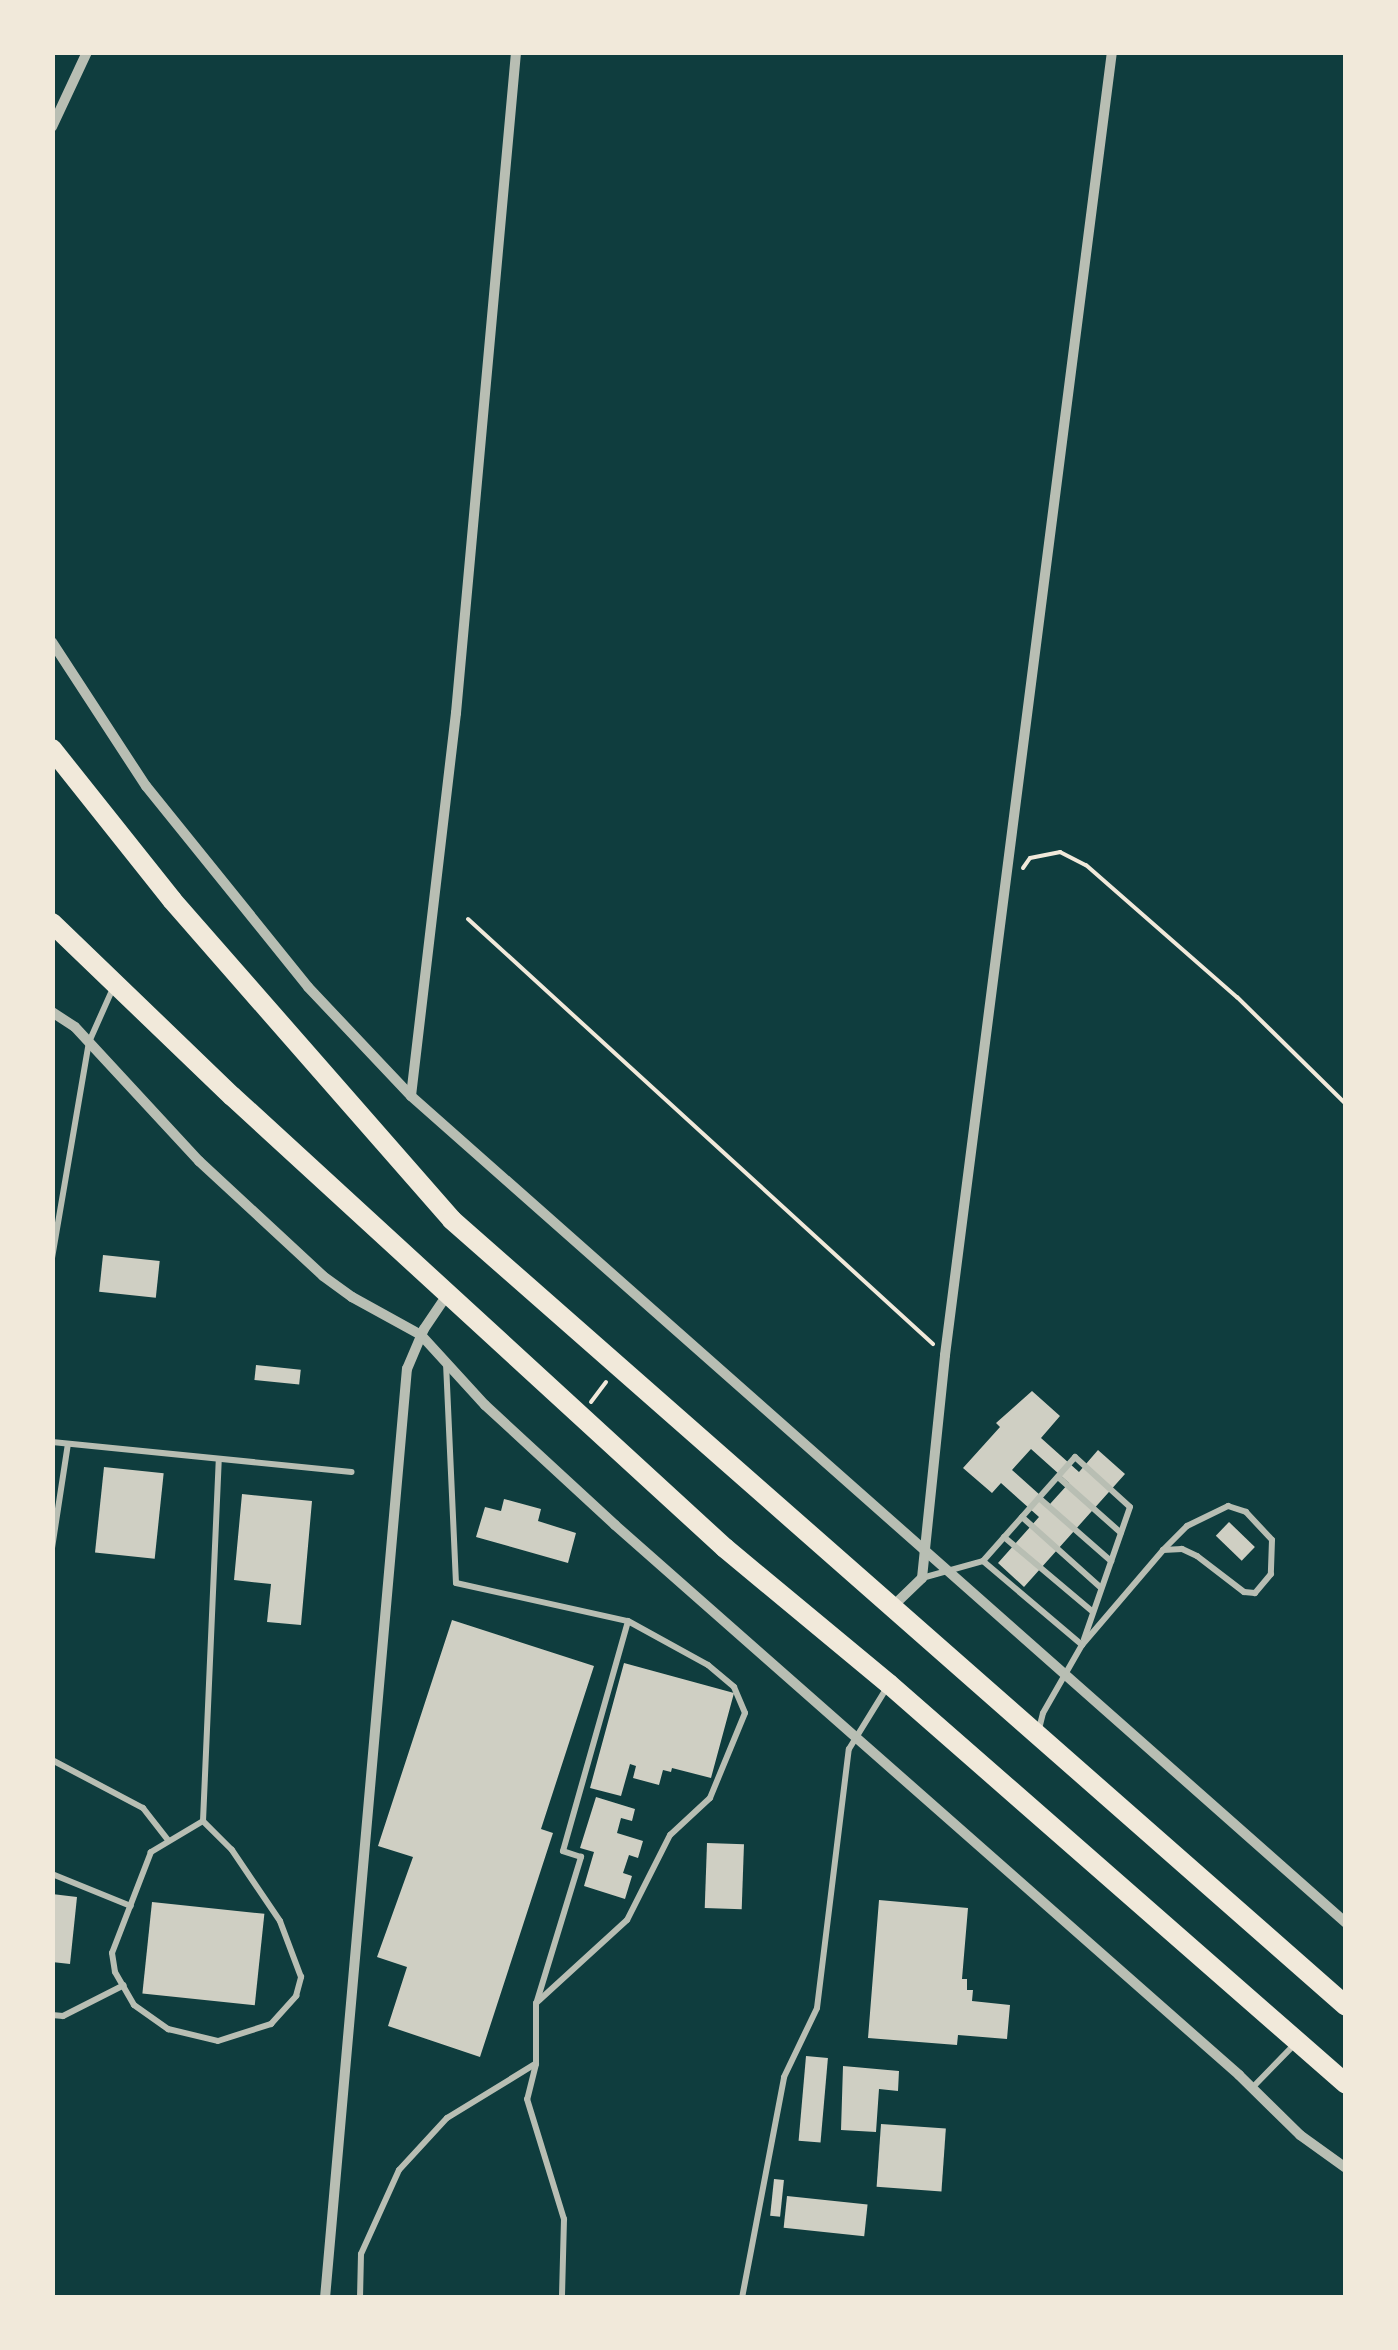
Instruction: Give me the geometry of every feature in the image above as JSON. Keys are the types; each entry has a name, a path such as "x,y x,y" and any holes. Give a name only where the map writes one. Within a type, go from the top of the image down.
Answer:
{"main road":[{"path":"52,749 172,900 452,1220 1346,2006"},
{"path":"52,924 446,1295 582,1414 725,1548 889,1684 1346,2084"}],"street":[{"path":"52,126 86,52"},
{"path":"411,1096 456,713 516,52"},
{"path":"892,1607 922,1578 946,1355 1112,52"},
{"path":"52,642 146,786 308,987 411,1096 925,1546 1346,1923"},
{"path":"52,1012 89,1042 199,1161 323,1276 421,1336 485,1405 615,1525 1252,2088 1300,2136 1346,2168"},
{"path":"326,2298 407,1370 421,1336 446,1295"}],"lane":[{"path":"52,1258 89,1042 114,986"},
{"path":"446,1362 456,1583 628,1621 708,1665 734,1687 745,1712 710,1798 670,1835 627,1920 536,2003"},
{"path":"52,1442 350,1472"},
{"path":"52,1548 68,1444"},
{"path":"922,1578 984,1561 1076,1456 1130,1507 1082,1645"},
{"path":"203,1821 151,1852 112,1954 134,2005 168,2029 218,2041 271,2024 296,1996 301,1977 280,1921 232,1850 203,1821 218,1459"},
{"path":"1058,1477 1121,1532"},
{"path":"1039,1498 1111,1561"},
{"path":"1037,1735 1064,1672 1082,1645 1163,1550 1187,1526 1228,1506 1246,1512 1272,1540 1271,1574 1254,1593 1244,1592 1197,1556 1182,1550 1163,1550"},
{"path":"1022,1517 1102,1588"},
{"path":"1004,1537 1093,1612"},
{"path":"984,1561 1082,1645"},
{"path":"562,2298 564,2219 527,2099 536,2064 536,2003 581,1856 564,1851 628,1621"},
{"path":"742,2298 784,2077 817,2008 849,1749 889,1684"},
{"path":"52,1760 143,1808 168,1841"},
{"path":"52,1874 130,1906"},
{"path":"52,2015 62,2016 124,1985"},
{"path":"1252,2088 1297,2041"},
{"path":"360,2298 361,2254 399,2170 447,2118 536,2064"}],"path":[{"path":"1006,893 1030,858 1060,852 1086,865 1249,1008 1346,1104"},
{"path":"468,919 946,1355"},
{"path":"582,1414 618,1367"}],"building":[{"path":"103,1255 160,1261 156,1298 99,1292"},
{"path":"256,1365 301,1370 299,1385 254,1380"},
{"path":"1032,1391 1060,1416 1041,1438 1079,1472 1098,1450 1125,1474 1024,1587 998,1563 1039,1517 1001,1483 992,1493 963,1468 1000,1427 996,1423","holes":["1031,1449 1069,1483 1050,1504 1012,1470"]},
{"path":"104,1467 164,1473 155,1559 95,1553"},
{"path":"242,1494 312,1501 301,1625 267,1622 271,1584 234,1580"},
{"path":"504,1499 541,1509 538,1521 576,1533 568,1563 476,1537 485,1507 501,1511"},
{"path":"1229,1522 1255,1547 1242,1561 1216,1536"},
{"path":"452,1620 594,1666 541,1829 553,1833 480,2057 388,2026 407,1967 377,1957 413,1857 378,1846"},
{"path":"624,1663 734,1693 711,1778 672,1768 671,1772 663,1770 659,1785 633,1778 636,1766 630,1764 621,1796 590,1788"},
{"path":"596,1797 635,1809 632,1821 621,1818 617,1833 643,1841 638,1858 629,1855 623,1873 632,1876 625,1899 584,1886 594,1852 580,1848"},
{"path":"707,1843 744,1844 742,1909 705,1908"},
{"path":"52,1894 77,1897 70,1964 52,1962"},
{"path":"879,1900 968,1908 962,1979 967,1979 967,1990 973,1990 972,2001 1010,2005 1007,2039 958,2035 957,2045 868,2038"},
{"path":"152,1902 264,1914 255,2005 142,1993"},
{"path":"806,2056 828,2058 821,2143 799,2141"},
{"path":"843,2066 899,2071 898,2091 879,2089 876,2132 841,2130"},
{"path":"881,2124 946,2129 941,2191 877,2187"},
{"path":"774,2179 784,2180 780,2217 770,2216"},
{"path":"787,2196 868,2204 864,2236 784,2228"}]}
